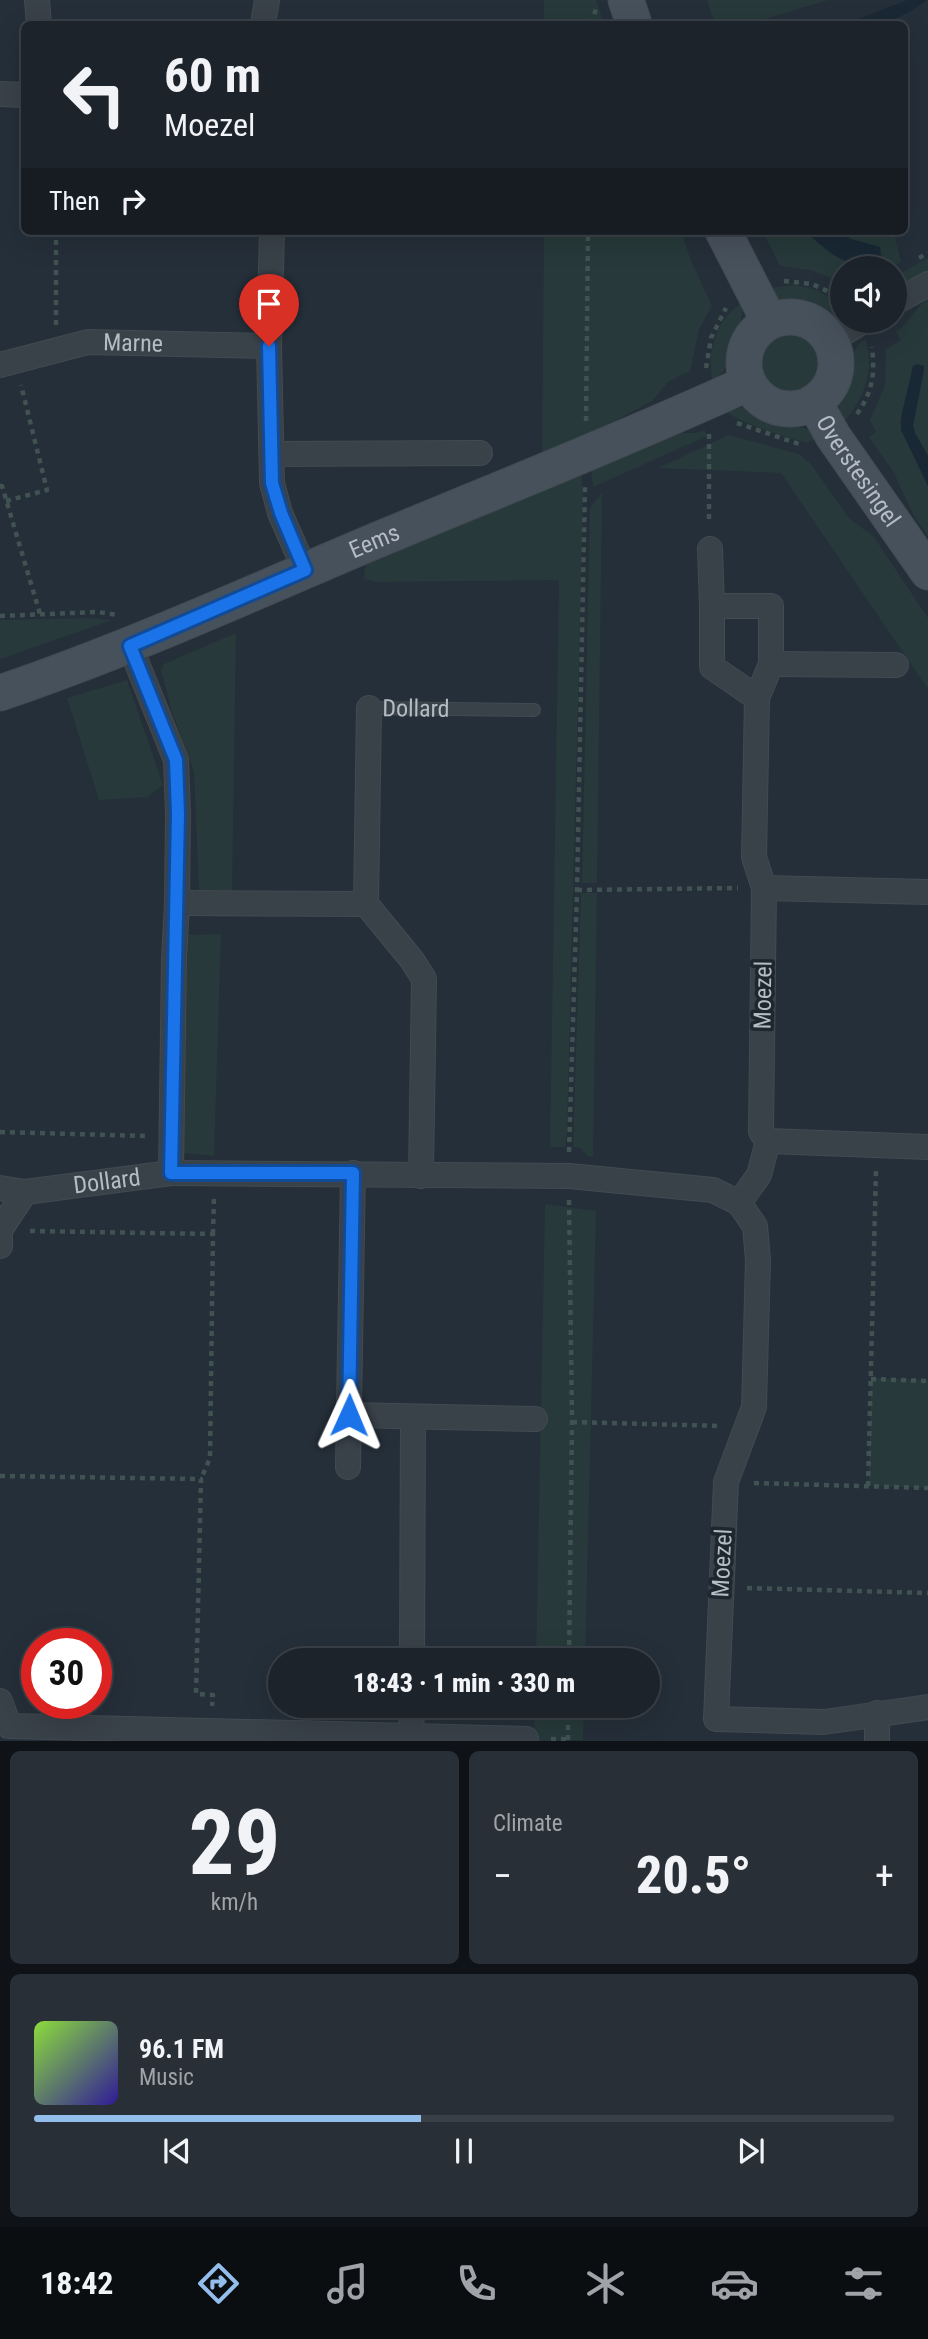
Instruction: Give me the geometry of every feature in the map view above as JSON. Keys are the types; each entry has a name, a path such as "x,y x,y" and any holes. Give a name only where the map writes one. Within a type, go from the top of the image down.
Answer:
{"street":[{"path":"37,0 39,21"},
{"path":"264,21 267,0"},
{"path":"626,0 633,21"},
{"path":"0,94 21,95"},
{"path":"272,235 269,346 272,483 281,513 305,570"},
{"path":"725,235 769,321"},
{"path":"907,296 928,284"},
{"path":"798,317 823,330 830,341 836,358 834,375 827,391 814,402 789,409 777,407 765,402 748,383 744,371 747,346 752,335 769,321 798,317"},
{"path":"830,341 843,333"},
{"name":"Marne","path":"7,363 88,342 269,346"},
{"name":"Eems","path":"0,693 126,631 305,570 586,455 748,383"},
{"name":"Overstesingel","path":"814,402 833,436 928,572"},
{"path":"272,454 480,453"},
{"path":"710,549 712,667 757,698"},
{"name":"Moezel","path":"712,606 771,606 771,664 757,698 754,857 764,888 761,1132 768,1141 759,1175 739,1203 755,1226 758,1260 754,1407 726,1482 716,1719 824,1722 928,1707"},
{"name":"Dollard","path":"0,1188 25,1192 171,1173 177,902 176,760 126,631"},
{"path":"771,664 896,665"},
{"name":"Dollard","path":"366,904 369,708"},
{"path":"764,888 928,892"},
{"path":"177,902 366,904 412,960 424,979 421,1176"},
{"path":"768,1141 928,1147"},
{"path":"171,1173 569,1177 713,1190 739,1203"},
{"path":"348,1467 353,1173"},
{"path":"0,1246 0,1230 25,1192"},
{"path":"349,1415 535,1419"},
{"path":"412,1648 413,1417"},
{"path":"0,1701 9,1726 210,1729 341,1737 526,1739"},
{"path":"877,1713 877,1741"},
{"path":"411,1736 412,1718"}],"lane":[{"name":"Dollard","path":"369,708 534,710"}],"path":[{"path":"56,235 56,350"},
{"path":"569,1648 572,1422 569,1177 586,455 588,235"},
{"path":"6,502 47,490 7,363"},
{"path":"709,423 710,549"},
{"path":"0,486 40,614"},
{"path":"0,616 97,612 126,631"},
{"path":"577,890 764,888"},
{"path":"0,1132 171,1137"},
{"path":"868,1486 876,1145"},
{"path":"210,1729 213,1695 196,1695 201,1479 210,1458 214,1173"},
{"path":"0,1230 213,1234"},
{"path":"871,1379 928,1381"},
{"path":"572,1422 746,1426"},
{"path":"0,1476 201,1479"},
{"path":"726,1482 928,1488"},
{"path":"721,1587 928,1593"},
{"path":"568,1741 569,1718"}],"shaded area":[{"path":"544,0 596,0 603,21 544,21"},
{"path":"707,0 828,0 758,21 714,21"},
{"path":"544,235 682,235 712,306 699,329 690,371 669,381 652,401 580,440 542,455"},
{"path":"765,235 810,235 836,256 830,256 830,278 811,270 780,266"},
{"path":"845,235 880,235 894,235 900,256 861,256 880,248"},
{"path":"928,258 928,273 908,284 907,270"},
{"path":"795,285 817,290 830,298 830,314 784,303 768,288"},
{"path":"928,299 928,456 913,426 924,367 913,366 900,422 928,486 928,536 913,514 894,473 869,437 876,432 870,420 885,385 886,349 901,340 897,333 907,333 907,321"},
{"path":"741,304 739,334 731,358 713,381 711,360 715,338 726,318"},
{"path":"789,331 802,334 812,341 819,351 822,364 819,377 812,387 802,394 789,397 776,394 766,387 759,377 756,364 759,351 766,341 776,334"},
{"path":"865,339 869,362 866,383 844,422 840,417 839,406 851,358"},
{"path":"737,407 779,423 804,428 813,433 816,439 805,442 788,438 750,424 725,410"},
{"path":"705,430 707,436 593,487 591,465 667,433 695,433"},
{"path":"729,435 799,454 811,464 849,518 874,537 928,618 928,689 781,473 658,468"},
{"path":"581,469 583,498 567,1133 565,1147 550,1147 559,580 376,582 364,579 366,560"},
{"path":"602,493 597,883 582,883 590,508"},
{"path":"0,620 112,620 0,659"},
{"path":"236,633 232,892 209,892 199,890 194,772 171,709 161,669 164,664"},
{"path":"127,680 163,785 147,797 99,800 67,698"},
{"path":"581,893 597,893 593,1157 587,1156 581,1148 573,1147"},
{"path":"221,934 214,1156 184,1153 179,1141 183,935"},
{"path":"545,1204 596,1211 585,1648 536,1648"},
{"path":"871,1378 928,1380 928,1488 868,1486"},
{"path":"535,1718 584,1718 583,1740 534,1741"}],"water":[{"path":"907,0 927,0 908,13 890,20 854,21"},
{"path":"810,235 845,235 880,247 881,255 836,256"},
{"path":"913,366 924,366 924,370 913,426 928,456 928,486 901,430"}],"route":[{"path":"269,346 272,483 281,513 305,570 130,646 176,760 177,902 171,1173 353,1173 349,1415"}]}
